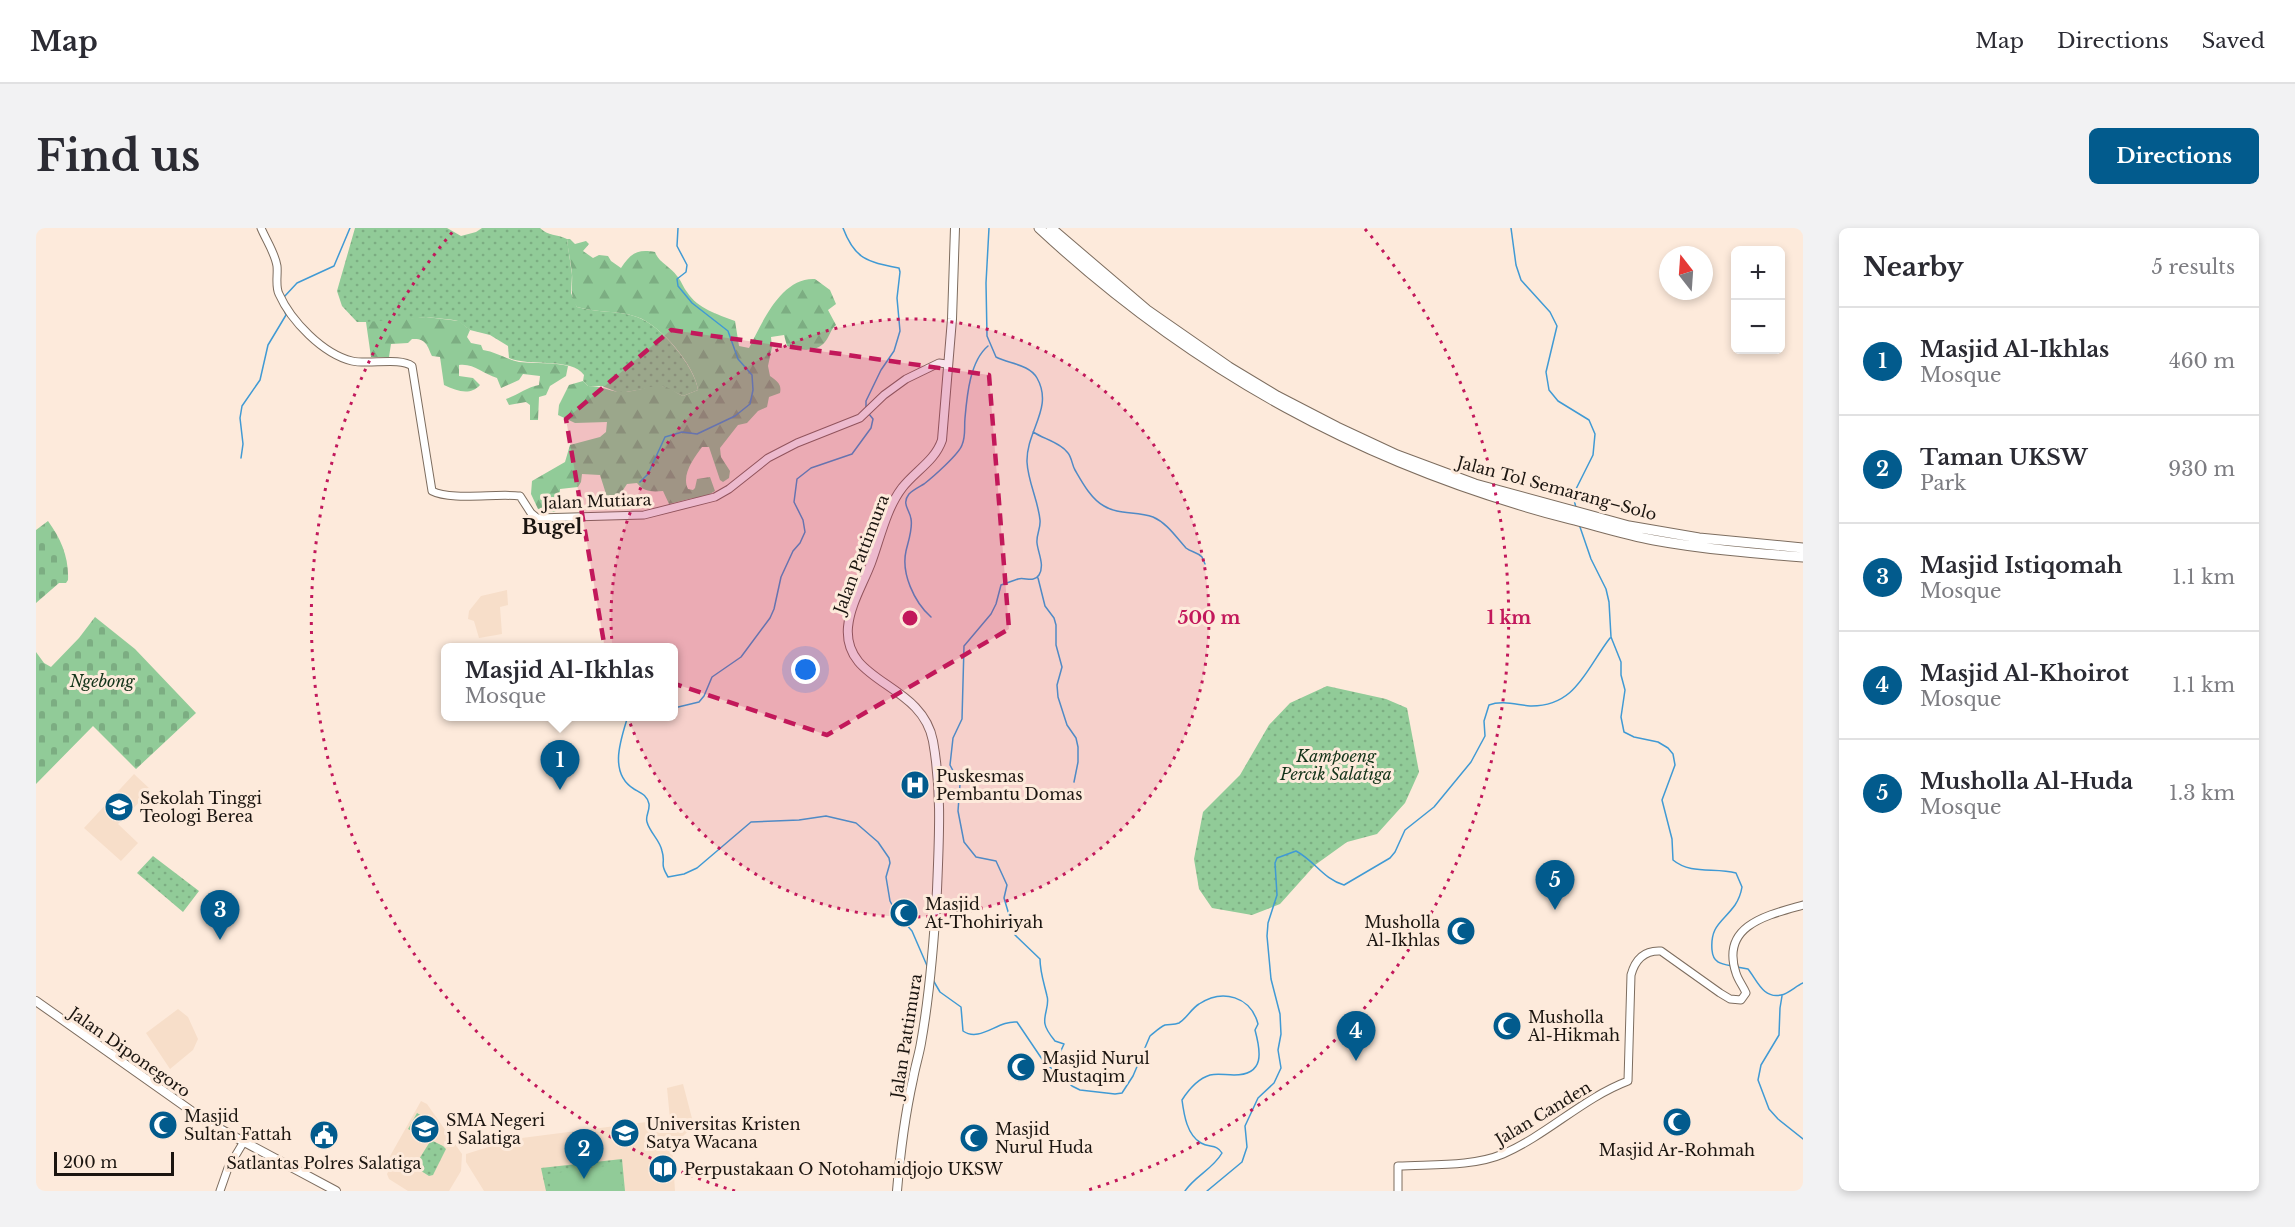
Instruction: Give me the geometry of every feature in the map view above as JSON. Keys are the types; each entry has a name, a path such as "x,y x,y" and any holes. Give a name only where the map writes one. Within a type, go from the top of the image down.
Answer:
{"highway":[{"name":"Jalan Tol Semarang–Solo","path":"1039,228 1081,266 1149,320 1193,351 1274,402 1334,434 1395,462 1464,488 1628,530 1653,540 1803,557"},
{"name":"Jalan Tol Semarang–Solo","path":"1051,228 1147,310 1203,350 1277,396 1397,455 1523,502"},
{"name":"Jalan Tol Semarang–Solo","path":"1628,530 1803,548"}],"main road":[{"name":"Jalan Pattimura","path":"897,1191 912,1082 922,1041 930,980 940,803 938,774 932,734 927,720 920,710 861,665 849,646 848,632 853,607 898,494 933,457 940,446 952,319 955,228"},
{"name":"Jalan Diponegoro","path":"36,1001 185,1107 243,1143 336,1191"}],"street":[{"name":"Jalan Mutiara","path":"261,228 277,265 278,294 312,338 329,351 351,361 405,362 411,366 420,408 432,491 520,496 537,518 620,517 656,513 715,497 729,489 768,458 797,443 855,422 884,395 906,379 939,363 947,364"},
{"name":"Jalan Canden","path":"1398,1191 1398,1166 1464,1162 1497,1156 1515,1148 1608,1090 1628,1081 1631,975 1640,957 1654,950 1661,951 1720,993 1730,999 1741,1000 1746,993 1737,976 1732,955 1734,941 1755,922 1803,905"},
{"path":"220,1191 228,1168 243,1143"}],"highlighted area":[{"path":"671,330 989,375 1009,629 827,735 607,661 566,419"}],"shaded area":[{"path":"507,590 508,605 500,607 502,634 479,638 474,621 468,619 469,611 481,596"},
{"name":"Sekolah Tinggi Teologi Berea","path":"134,774 151,790 118,824 138,843 121,861 84,828"},
{"path":"178,1009 188,1017 198,1039 193,1050 170,1069 146,1033"},
{"name":"Universitas Kristen Satya Wacana","path":"683,1084 694,1126 672,1146 675,1191 484,1191 466,1162 466,1154 514,1139 670,1119 667,1088"},
{"name":"SMA Negeri 1 Salatiga","path":"421,1101 427,1104 462,1154 461,1171 449,1191 408,1191 389,1179 387,1174 394,1160 389,1158"}],"green space":[{"path":"355,228 447,228 461,236 482,228 540,228 567,239 572,275 571,293 577,307 630,315 646,321 666,338 684,359 696,381 698,390 683,396 662,386 617,392 602,386 588,386 583,381 584,375 578,369 560,364 517,361 509,358 508,346 490,335 470,330 454,320 426,317 387,322 357,322 342,306 337,291"},
{"path":"567,239 575,244 586,241 589,244 583,251 593,258 599,255 608,256 621,268 635,253 655,252 659,259 680,279 691,298 708,310 735,321 739,346 749,348 774,303 792,285 803,280 815,279 830,290 836,304 828,310 836,325 821,345 807,350 797,349 787,346 784,335 771,337 772,347 768,366 770,376 780,385 780,393 769,397 767,407 758,411 747,423 738,425 720,448 721,457 730,471 729,478 723,482 720,480 709,447 702,447 692,461 686,478 688,489 695,488 697,479 710,477 715,491 710,494 710,498 695,502 693,498 669,504 663,491 648,491 637,483 627,484 617,499 607,497 600,475 582,474 578,487 560,489 559,510 554,512 538,509 531,494 532,481 565,462 570,445 600,437 606,432 607,422 575,423 558,415 559,405 569,385 583,381 588,386 620,392 662,386 683,396 698,390 696,380 684,358 666,337 646,321 630,315 577,307 572,295 572,274"},
{"path":"426,317 459,321 470,330 467,337 471,343 481,345 483,350 519,362 568,366 566,376 550,386 546,395 539,397 538,420 530,420 530,405 526,402 509,405 506,399 539,385 540,376 523,374 519,380 501,388 497,378 474,367 459,365 459,376 473,378 480,385 472,390 463,391 444,385 440,357 432,356 425,343 420,340 412,339 408,343 391,344 389,357 371,357 366,322"},
{"path":"48,521 63,549 68,580 66,583 59,583 36,603 36,530"},
{"name":"Ngebong","path":"95,617 135,649 196,713 136,769 93,726 36,784 36,652 44,663 51,667 79,638"},
{"name":"Kampoeng Percik Salatiga","path":"1327,686 1386,699 1407,708 1419,772 1405,803 1377,834 1347,842 1315,865 1280,904 1252,915 1212,908 1199,889 1194,859 1203,812 1240,775 1269,725 1290,703"},
{"path":"153,856 199,891 183,912 137,873"},
{"path":"417,1113 426,1118 417,1134 408,1129"},
{"path":"431,1140 446,1149 433,1175 429,1176 418,1169 416,1164"},
{"path":"622,1159 625,1191 546,1191 541,1168"},
{"path":"619,1164 623,1191 551,1191 548,1174"}],"waterway":[{"path":"284,297 297,283 334,266 350,228"},
{"path":"640,482 648,474 665,437 682,432 697,434 735,416 750,404 753,390 752,375 738,359 728,331 692,303 678,286 677,279 686,272 687,265 677,246 678,228"},
{"path":"843,228 852,247 864,258 899,268 900,272 897,298 900,331 894,351 881,370 866,401 866,410"},
{"path":"989,228 986,283 987,336 996,357 1029,370 1037,378 1041,389 1041,410 1028,451 1027,462 1040,520 1037,540 1041,571 1035,579 1018,579 1001,585 991,614 964,646 962,719 953,738 950,765 960,784 958,811 964,842 976,857 996,861 1007,885 1004,898 1015,935 1040,959 1048,999 1046,1026 1055,1041 1064,1044 1058,1057 1050,1066"},
{"path":"1511,228 1516,265 1521,280 1550,312 1557,326 1546,372 1549,390 1558,401 1589,420 1595,434 1593,455 1573,495 1576,508"},
{"path":"241,458 242,406 260,380 268,345 286,315 284,310"},
{"path":"931,617 914,595 907,578 905,560 911,523 906,501 909,494 939,471 962,445 968,389 973,369 988,346"},
{"path":"678,707 699,702 712,677 741,657 770,618 781,577 805,532 803,520 794,502 797,479 811,468 852,454 871,428 873,419 869,414"},
{"path":"1033,432 1065,450 1084,485 1099,503 1115,511 1153,517 1163,523 1186,548 1202,557 1205,564"},
{"path":"1580,527 1591,559 1606,589 1609,602 1611,637 1621,662 1621,675 1625,690 1621,717 1624,732 1634,737 1658,742 1673,754 1675,765 1662,800 1672,839 1673,860 1687,868 1736,873 1742,887 1735,905 1715,929 1712,942 1716,960 1732,966"},
{"path":"1038,578 1045,606 1056,625 1056,645 1062,667 1057,685 1058,697 1067,725 1076,738 1078,747 1074,782"},
{"path":"1207,1191 1242,1162 1247,1147 1245,1126 1258,1098 1274,1083 1281,1068 1278,1050 1281,1034 1280,1014 1271,979 1267,936 1268,923 1277,895 1275,863 1277,858 1296,851 1330,879 1344,885 1390,858 1405,830 1434,807 1471,762 1485,736 1484,721 1489,705 1504,703 1546,705 1559,700 1578,684 1610,638"},
{"path":"627,721 620,745 621,774 626,782 647,798 649,807 647,822 661,847 663,866 668,877 684,874 697,868 751,822 799,820 826,816 856,823 878,842 889,858 886,877 890,901 897,914 912,931 928,968"},
{"path":"1737,967 1748,969 1761,988 1770,994 1781,995 1803,983"},
{"path":"933,980 940,992 961,1007 963,1031 969,1034 983,1033 1003,1024 1017,1022 1044,1062 1072,1086 1080,1090 1115,1094 1122,1093 1133,1076 1150,1036 1159,1028 1179,1023 1196,1006 1208,999 1226,996 1235,998 1249,1007 1258,1024 1255,1030 1259,1046 1256,1067 1244,1074 1216,1074 1205,1077 1194,1085 1182,1100 1185,1118 1192,1135 1201,1143 1218,1148 1222,1153 1214,1164 1185,1191"},
{"path":"1782,996 1779,1035 1761,1065 1758,1080 1769,1109 1803,1139"}],"place":[{"name":"Puskesmas Pembantu Domas","path":"915,785"},
{"name":"Masjid Al-Ikhlas","path":"560,790"},
{"name":"Sekolah Tinggi Teologi Berea","path":"119,807"},
{"name":"Musholla Al-Huda","path":"1555,910"},
{"name":"Masjid At-Thohiriyah","path":"904,913"},
{"name":"Musholla Al-Ikhlas","path":"1461,931"},
{"name":"Masjid Istiqomah","path":"220,940"},
{"name":"Musholla Al-Hikmah","path":"1507,1026"},
{"name":"Masjid Al-Khoirot","path":"1356,1061"},
{"name":"Masjid Nurul Mustaqim","path":"1021,1067"},
{"name":"Masjid Ar-Rohmah","path":"1677,1122"},
{"name":"Masjid Sultan Fattah","path":"163,1125"},
{"name":"SMA Negeri 1 Salatiga","path":"425,1129"},
{"name":"Universitas Kristen Satya Wacana","path":"625,1133"},
{"name":"Satlantas Polres Salatiga","path":"324,1135"},
{"name":"Masjid Nurul Huda","path":"974,1138"},
{"name":"Perpustakaan O Notohamidjojo UKSW","path":"663,1169"},
{"name":"Taman UKSW","path":"584,1179"}],"district":[{"name":"Bugel","path":"552,527"}]}
